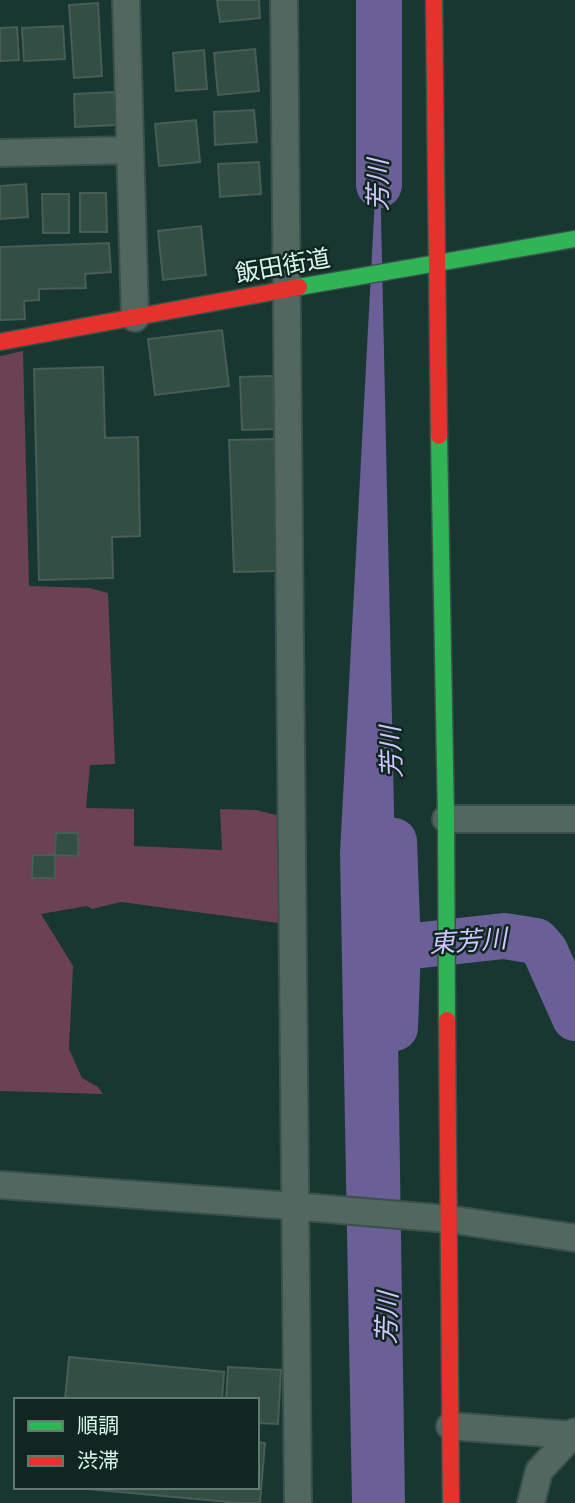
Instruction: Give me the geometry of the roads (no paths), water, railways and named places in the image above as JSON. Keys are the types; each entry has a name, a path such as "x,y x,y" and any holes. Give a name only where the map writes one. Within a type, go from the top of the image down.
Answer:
{"street":[{"path":"126,0 135,318"},
{"path":"284,0 299,1207 298,1503"},
{"path":"434,0 446,818 444,1219 451,1503"},
{"path":"0,153 130,150"},
{"name":"飯田街道","path":"0,342 575,239"},
{"path":"446,818 575,819"},
{"path":"0,1185 444,1219 575,1238"},
{"path":"450,1426 573,1434"},
{"path":"531,1503 539,1471 573,1434"}],"water":[{"path":"379,123 396,903 405,1503 352,1503 340,853"}],"waterway":[{"name":"芳川","path":"379,0 379,185"},
{"name":"芳川","path":"394,841 398,948 395,1028"},
{"name":"東芳川","path":"404,947 504,936 536,941 545,951 575,1018"}]}
